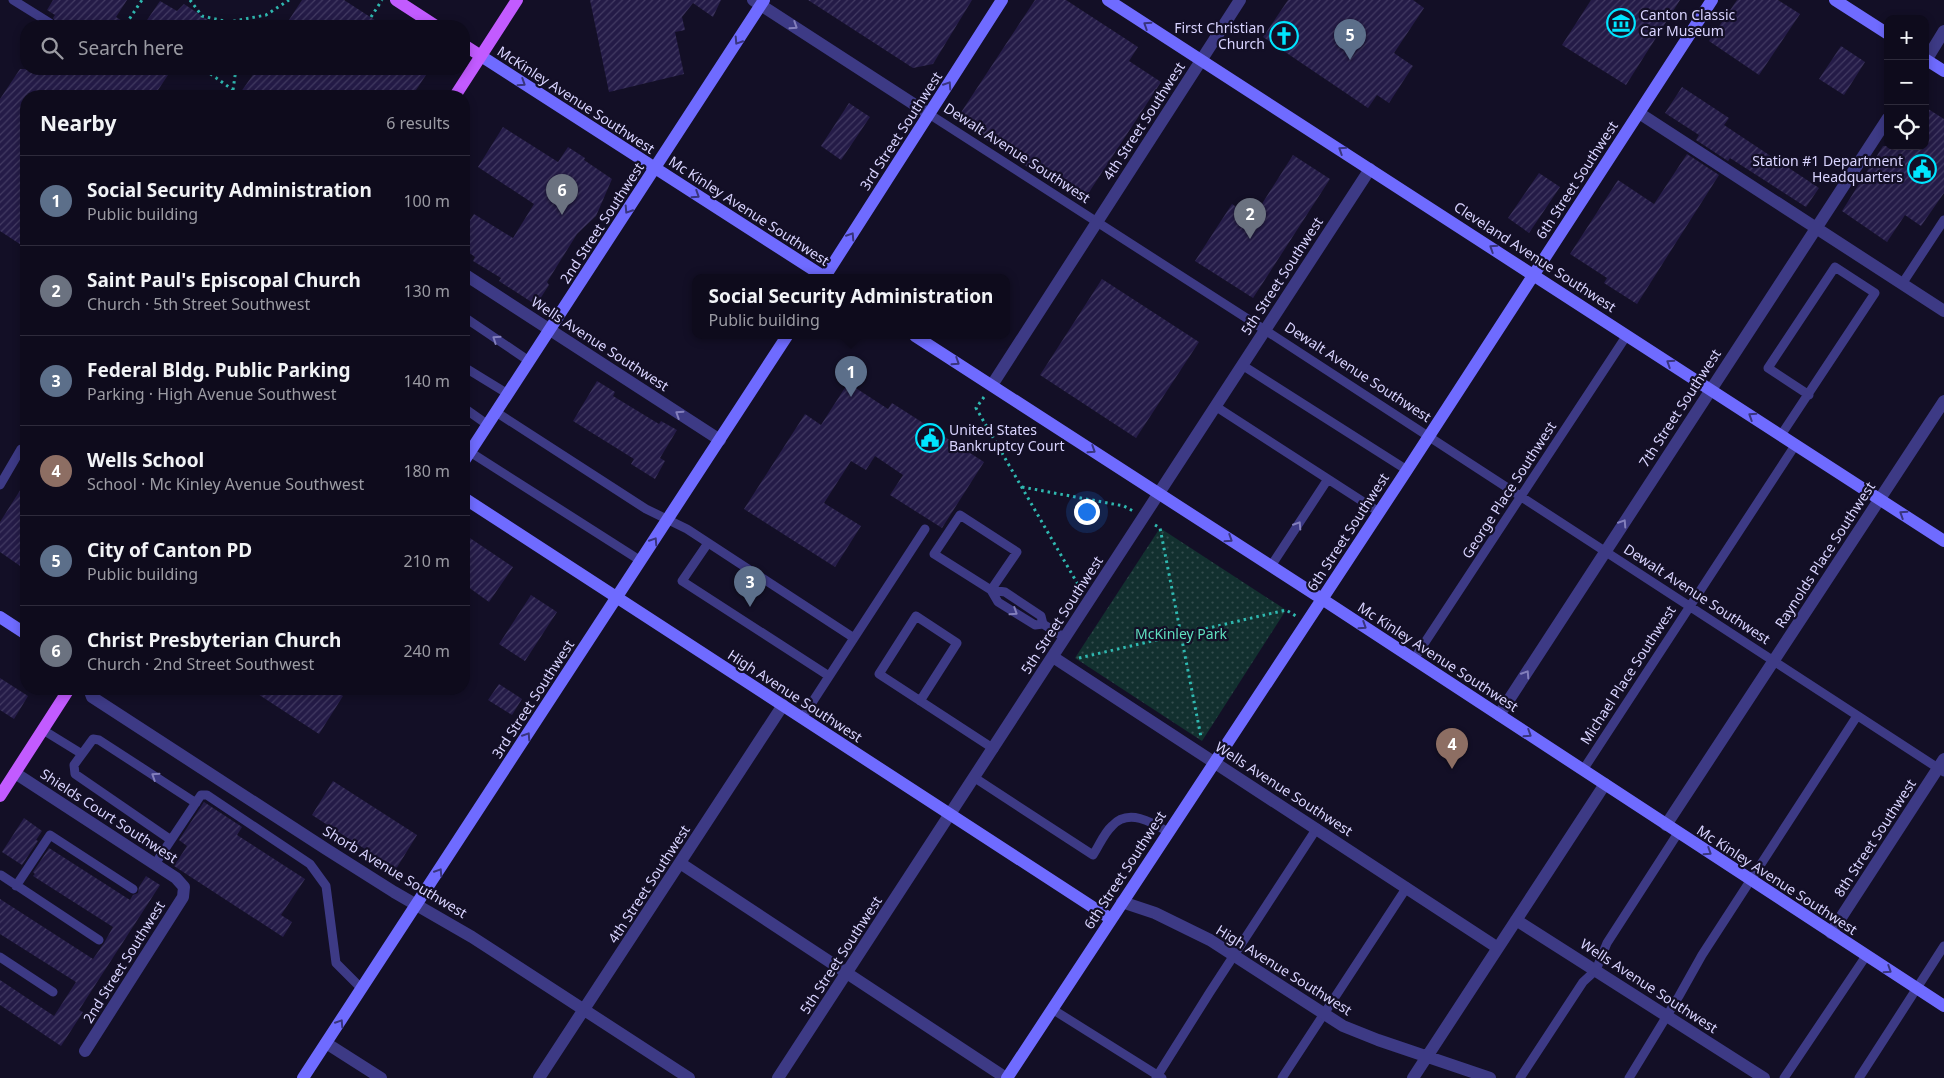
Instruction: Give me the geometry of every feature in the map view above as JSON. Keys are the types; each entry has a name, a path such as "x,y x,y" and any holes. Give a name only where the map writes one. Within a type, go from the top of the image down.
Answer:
{"main road":[{"path":"396,0 427,20"},
{"path":"470,73 517,0"},
{"path":"470,49 481,56"},
{"path":"459,90 469,75"},
{"path":"0,796 66,695"}],"street":[{"name":"3rd Street Southwest","path":"828,274 1002,0"},
{"name":"Cleveland Avenue Southwest","path":"1108,0 1944,541"},
{"name":"4th Street Southwest","path":"992,385 1240,0"},
{"name":"6th Street Southwest","path":"1006,1078 1407,470 1712,0"},
{"path":"1835,0 1884,31"},
{"name":"Dewalt Avenue Southwest","path":"759,2 930,114"},
{"name":"2nd Street Southwest","path":"470,452 655,169 759,2"},
{"path":"1929,55 1944,31"},
{"name":"McKinley Avenue Southwest","path":"481,56 655,169"},
{"path":"1929,62 1944,71"},
{"path":"1639,113 1944,311"},
{"name":"7th Street Southwest","path":"1499,715 1815,227 1884,124"},
{"name":"Mc Kinley Avenue Southwest","path":"655,169 819,274"},
{"name":"5th Street Southwest","path":"778,1078 1370,169"},
{"name":"Wells Avenue Southwest","path":"470,278 720,440"},
{"name":"3rd Street Southwest","path":"303,1078 785,339"},
{"name":"Mc Kinley Avenue Southwest","path":"920,339 1322,599 1944,1006"},
{"name":"Raynolds Place Southwest","path":"1666,825 1944,401"},
{"name":"High Avenue Southwest","path":"470,502 1110,919"},
{"path":"0,616 20,630"},
{"name":"Wells Avenue Southwest","path":"1053,657 1217,758 1317,828 1498,948"},
{"name":"Shorb Avenue Southwest","path":"91,695 326,849 472,937 689,1078"},
{"name":"4th Street Southwest","path":"539,1078 783,705"},
{"name":"8th Street Southwest","path":"1831,933 1942,767"},
{"name":"Shields Court Southwest","path":"15,773 176,878 184,887"},
{"path":"1413,1078 1605,784"},
{"path":"680,863 1006,1078"},
{"name":"2nd Street Southwest","path":"85,1051 182,897 184,887"},
{"name":"High Avenue Southwest","path":"1122,902 1155,913 1190,929 1344,1026 1378,1040 1490,1078"},
{"name":"Wells Avenue Southwest","path":"1516,920 1764,1078"},
{"path":"326,1043 381,1078"}],"lane":[{"path":"13,0 45,20"},
{"name":"Dewalt Avenue Southwest","path":"930,114 1096,223 1429,436 1857,716 1942,767"},
{"path":"1902,284 1944,220"},
{"path":"1782,435 1809,394 1875,293 1835,267 1768,368 1809,394"},
{"path":"470,321 529,361"},
{"name":"George Place Southwest","path":"1414,659 1627,335"},
{"path":"1242,365 1407,470"},
{"path":"470,371 508,394"},
{"path":"1215,406 1379,512"},
{"path":"470,412 488,425"},
{"path":"496,412 646,509 687,529 854,638"},
{"name":"Michael Place Southwest","path":"1583,770 1796,444"},
{"path":"0,486 20,452"},
{"path":"470,459 641,560"},
{"path":"1271,566 1328,479"},
{"path":"991,590 1017,552 960,515 934,554 991,590 998,602 1035,625 1043,624 1065,638"},
{"path":"802,718 925,529"},
{"path":"708,543 682,581 829,676"},
{"path":"920,701 958,643 916,616 879,674 920,701 994,749"},
{"path":"1629,1078 1668,1016 1702,955 1857,716"},
{"path":"43,730 82,754"},
{"path":"172,840 75,774 74,765 92,740 99,740 196,803"},
{"path":"975,778 1093,855 1112,825 1129,817 1148,820 1168,832"},
{"path":"155,864 201,795 207,795 310,864 326,886 336,964 362,989"},
{"path":"1052,1009 1159,1077 1234,956 1317,828"},
{"path":"1520,1078 1583,982 1596,970 1607,943 1678,833"},
{"path":"16,886 50,835 133,890"},
{"path":"0,875 99,940"},
{"path":"1282,1078 1407,887"},
{"path":"1859,1078 1944,946"},
{"path":"0,956 53,992"},
{"path":"1784,1078 1866,956"}],"path":[{"path":"129,20 142,0"},
{"path":"190,0 202,16 220,20"},
{"path":"240,20 266,15 289,0"},
{"path":"371,18 382,0"},
{"path":"212,75 233,90 235,75"},
{"path":"992,385 976,408 1088,602"},
{"path":"1022,487 1124,506 1160,528 1202,744 1217,758"},
{"path":"1066,666 1071,659 1286,610 1307,622"}],"green space":[{"name":"McKinley Park","path":"1160,528 1286,610 1202,741 1075,658"}],"building":[{"path":"53,0 127,0 116,17 121,20 54,20 53,18 55,15 47,10"},
{"path":"302,0 344,0 375,20 289,20"},
{"path":"590,0 721,0 713,17 693,3 682,17 685,30 675,32 684,74 609,92"},
{"path":"808,0 972,0 933,64 913,68"},
{"path":"1035,0 1066,0 1138,47 1129,61 1161,82 1082,203 956,120"},
{"path":"1288,0 1413,0 1424,8 1394,53 1413,66 1389,103 1377,95 1368,108 1263,37"},
{"name":"Canton Classic Car Museum","path":"1591,0 1680,0 1626,85 1562,45"},
{"path":"1737,0 1778,0 1800,14 1759,75 1709,41"},
{"path":"160,1 177,11 184,4 208,20 147,20"},
{"path":"1841,46 1865,62 1844,95 1819,79"},
{"path":"20,69 20,75 168,75 158,90 20,90 20,244 0,231 0,99"},
{"path":"253,75 426,75 416,90 242,90"},
{"path":"1682,87 1729,118 1724,125 1819,188 1806,207 1730,158 1728,161 1696,140 1699,135 1665,113"},
{"path":"849,103 870,117 841,160 821,146"},
{"path":"1929,110 1944,119 1944,193 1921,226 1905,215 1887,242 1842,211 1883,146 1884,150 1929,150"},
{"path":"503,127 558,162 568,147 612,179 596,216 577,234 547,282 549,285 536,305 499,281 501,278 473,261 475,257 470,253 470,220 474,214 513,238 534,204 478,167"},
{"path":"1687,154 1719,175 1637,304 1604,283 1607,278 1570,254 1618,180 1654,204"},
{"path":"1293,155 1330,179 1253,298 1195,261 1232,204 1253,218"},
{"path":"1539,173 1560,187 1529,233 1508,218"},
{"path":"1102,279 1199,342 1136,438 1040,375"},
{"path":"597,381 615,392 613,396 659,424 661,421 677,430 660,458 665,461 655,479 631,464 634,459 573,421"},
{"path":"848,383 888,409 892,403 984,462 942,528 890,495 903,475 875,456 866,470 851,461 824,503 861,526 835,567 744,509 805,414 821,425"},
{"path":"20,490 20,566 0,552 0,522"},
{"path":"470,538 513,567 489,602 470,588"},
{"path":"531,595 557,612 525,661 499,644"},
{"path":"0,678 20,691 20,695 28,696 14,719 0,710"},
{"path":"499,684 522,699 512,715 488,700"},
{"path":"259,695 343,696 319,734"},
{"path":"333,781 417,835 396,869 312,815"},
{"path":"204,802 242,827 237,835 305,879 281,915 292,922 283,937 174,866 187,846 179,840"},
{"path":"24,818 42,831 36,840 38,841 22,865 2,852"},
{"path":"49,848 130,900 133,895 138,893 139,887 146,876 160,885 79,1010 83,1012 61,1046 0,1005 0,980 54,1016 76,982 0,934 0,899 93,959 113,927 33,876 35,874 33,872"}],"place":[{"name":"Canton Classic Car Museum","path":"1621,23"},
{"name":"First Christian Church","path":"1284,36"},
{"name":"City of Canton PD","path":"1350,60"},
{"name":"Station #1 Department Headquarters","path":"1922,169"},
{"name":"Christ Presbyterian Church","path":"562,215"},
{"name":"Saint Paul's Episcopal Church","path":"1250,239"},
{"name":"Social Security Administration","path":"851,397"},
{"name":"United States Bankruptcy Court","path":"930,438"},
{"name":"Federal Bldg. Public Parking","path":"750,607"},
{"name":"Wells School","path":"1452,769"}]}
